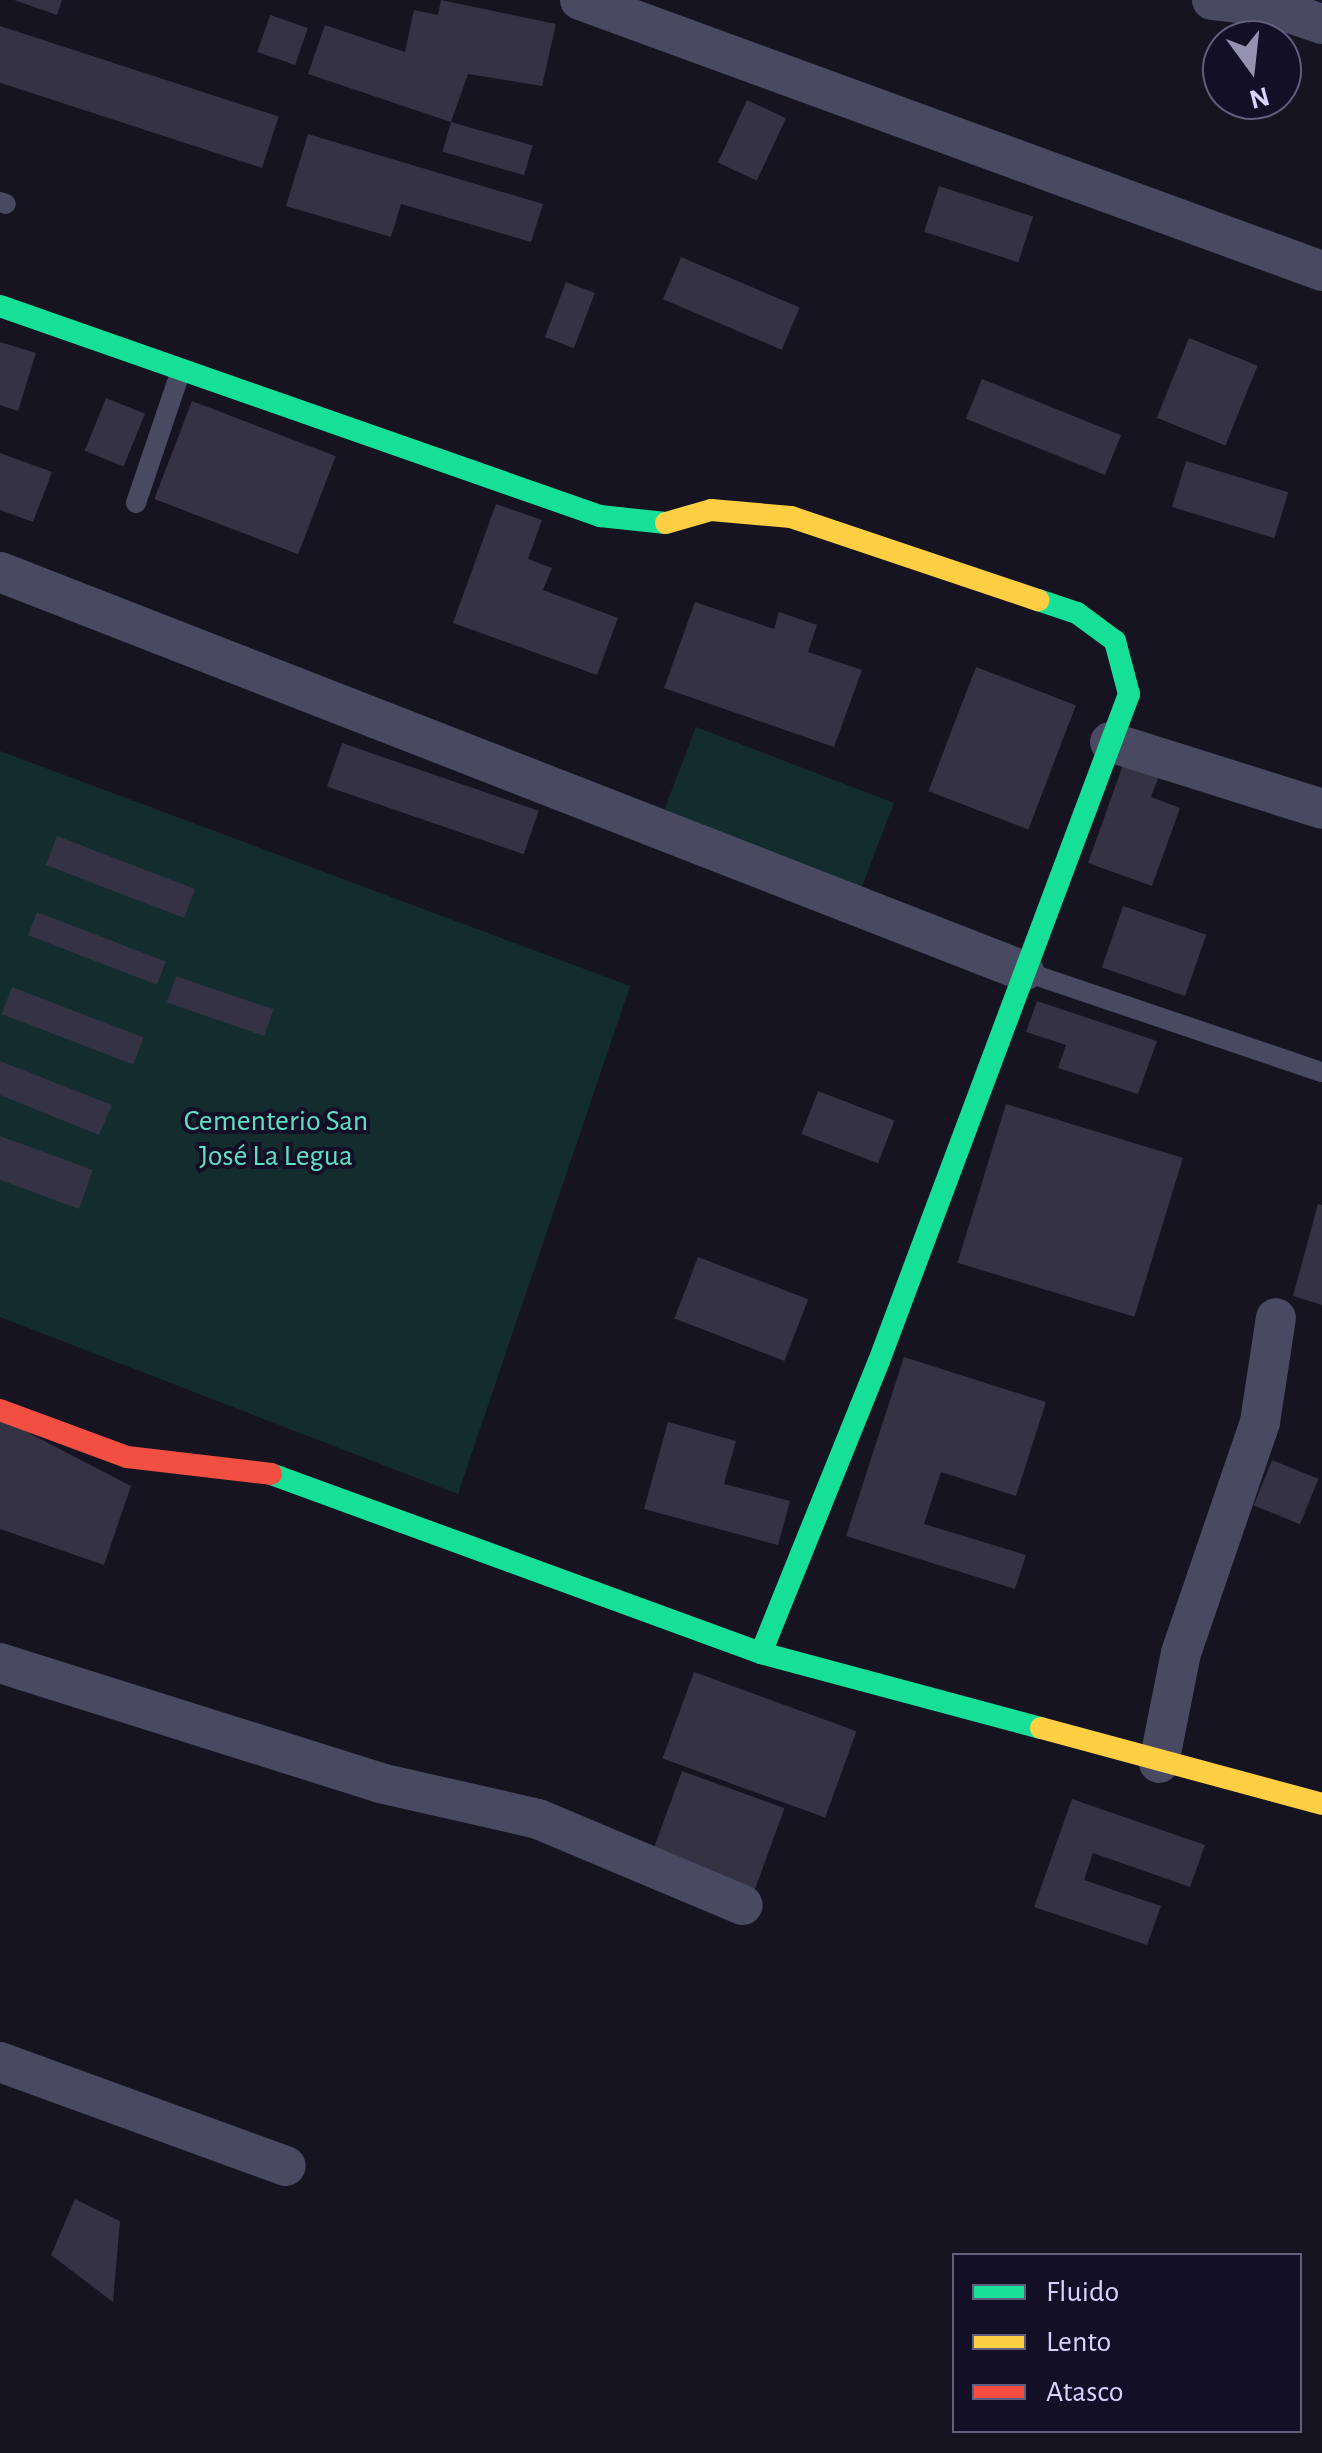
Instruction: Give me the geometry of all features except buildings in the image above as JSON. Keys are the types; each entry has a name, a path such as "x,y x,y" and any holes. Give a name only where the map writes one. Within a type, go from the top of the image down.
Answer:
{"street":[{"path":"580,0 1322,271"},
{"path":"1212,0 1272,7 1322,24"},
{"path":"0,306 600,516 660,525 711,510 791,517 1077,613 1115,642 1129,694 879,1361 761,1652"},
{"path":"0,572 1024,971"},
{"path":"1110,742 1322,809"},
{"path":"1159,1763 1181,1653 1260,1422 1276,1318"},
{"path":"0,1410 126,1457 274,1474 761,1652 1159,1763 1322,1804"},
{"path":"0,1662 380,1783 538,1819 743,1904"},
{"path":"0,2062 286,2166"}],"lane":[{"path":"136,503 182,368"},
{"path":"1024,971 1322,1072"}],"green space":[{"path":"696,727 894,803 860,892 662,816"},
{"name":"Cementerio San José La Legua","path":"0,751 630,986 458,1494 0,1317"}],"traffic: fast":[{"path":"0,306 600,516 666,523"},
{"path":"761,1653 879,1361 1129,694 1115,641 1077,613 1038,600"},
{"path":"271,1474 761,1653 1041,1728"}],"traffic: slow":[{"path":"666,523 711,510 791,517 1038,600"},
{"path":"1041,1728 1322,1804"}],"traffic: jam":[{"path":"0,1410 127,1457 271,1474"}]}
